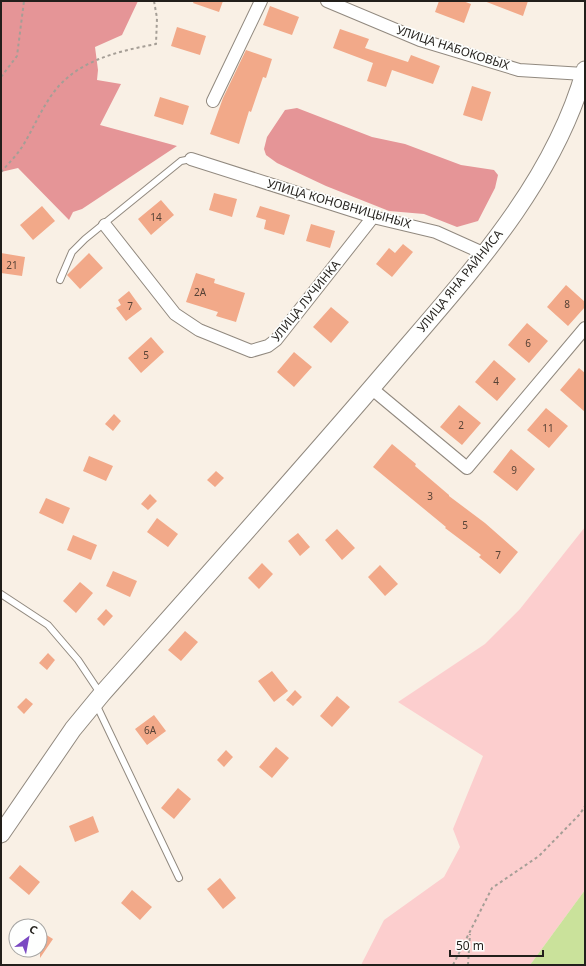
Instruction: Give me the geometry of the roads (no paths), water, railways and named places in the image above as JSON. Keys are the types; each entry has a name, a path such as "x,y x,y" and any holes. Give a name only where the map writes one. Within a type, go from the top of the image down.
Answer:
{"street":[{"path":"213,101 261,1"},
{"name":"УЛИЦА НАБОКОВЫХ","path":"327,1 420,40 519,70 585,72"},
{"name":"УЛИЦА ЯНА РАЙНИСА","path":"1,834 44,769 98,698 302,470 485,254 546,164 570,113 585,72"},
{"name":"УЛИЦА КОНОВНИЦЫНЫХ","path":"191,159 372,216 436,232 485,254"},
{"name":"УЛИЦА ЛУЧИНКА","path":"105,225 175,314 199,330 251,351 268,346 276,340 372,216"},
{"path":"371,388 467,468 585,328"}],"lane":[{"path":"60,280 72,252 181,161 191,159"},
{"path":"1,594 48,625 78,660 98,698 179,878"}]}
